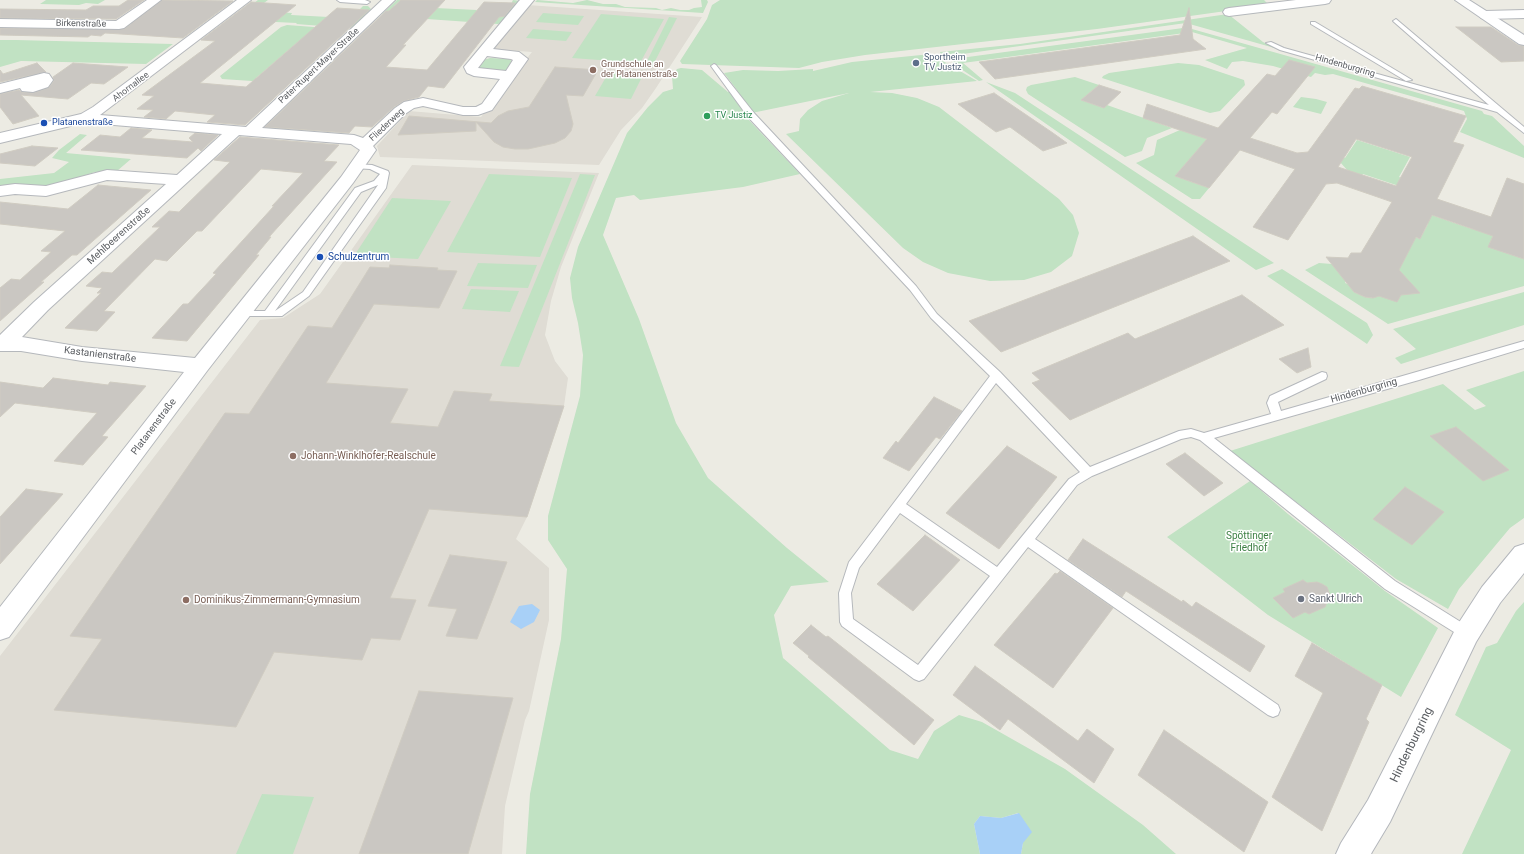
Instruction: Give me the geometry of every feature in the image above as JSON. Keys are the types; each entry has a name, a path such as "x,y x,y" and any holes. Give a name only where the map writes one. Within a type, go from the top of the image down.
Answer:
{"street":[{"name":"Birkenstraße","path":"0,23 119,25 154,0"},
{"name":"Ahornallee","path":"0,138 86,117 122,94 245,0"},
{"name":"Pater-Rupert-Mayer-Straße","path":"243,131 389,0"},
{"path":"510,75 480,73 472,70 471,67 523,4 528,0"},
{"path":"1229,12 1325,0"},
{"path":"1461,0 1524,41"},
{"path":"1485,16 1523,7"},
{"name":"Fliederweg","path":"365,145 400,111 409,105 423,102 463,111 478,111 486,107 520,61 519,58 514,55 484,52"},
{"path":"0,89 22,82"},
{"path":"86,117 102,120 354,140 365,145"},
{"name":"Mehlbeerenstraße","path":"2,344 41,306 182,180 243,131"},
{"name":"Platanenstraße","path":"0,628 200,366 357,166 368,150 365,145"},
{"path":"0,191 46,191 107,175 182,180"},
{"name":"Kastanienstraße","path":"2,344 200,366"},
{"name":"Hindenburgring","path":"1352,854 1362,841 1379,810 1467,633 1491,595 1524,555"}],"lane":[{"path":"340,0 367,2"},
{"name":"Hindenburgring","path":"1396,21 1524,131"},
{"name":"Hindenburgring","path":"1313,22 1421,88"},
{"name":"Hindenburgring","path":"1269,43 1282,49 1499,110"},
{"path":"714,66 751,115 913,288 934,316 996,375 1088,473"},
{"path":"357,166 372,167 385,173"},
{"path":"268,314 358,190 377,182 385,173"},
{"path":"242,314 279,314 306,294 382,188 385,173"},
{"name":"Hindenburgring","path":"898,505 853,566 845,592 848,622 919,674 1073,482 1088,473 1179,435 1192,433 1204,437 1277,415 1419,376 1524,344"},
{"path":"996,375 898,505 998,575"},
{"path":"1277,415 1272,403 1274,399 1322,376"},
{"path":"1204,437 1390,585 1467,633"},
{"path":"1027,540 1273,710"}],"shaded area":[{"name":"Grundschule an der Platanenstraße","path":"527,5 702,17 656,88 642,108 621,130 599,165 380,157 377,146 409,111 481,117 532,52 492,49"},
{"path":"412,165 599,173 561,267 551,301 545,335 555,361 568,378 564,406 527,517 516,539 549,568 549,620 529,711 525,720 505,806 502,854 0,854 0,656 260,320 283,318 320,294"}],"green space":[{"path":"46,0 105,0 98,4 40,4"},
{"path":"258,0 268,0 253,11 292,13 291,15 329,17 366,10 360,9 363,6 368,6 371,9 353,27 348,28 296,24 297,23 232,20"},
{"path":"397,0 401,0 394,6 477,10 476,11 511,4 513,0 520,1 503,22 498,24 384,16 382,14"},
{"path":"537,0 573,3 587,0 603,4 616,4 625,7 656,8 662,10 671,8 689,10 702,7 701,0 707,0 708,2 703,13 535,2"},
{"path":"720,0 1264,0 1269,5 1097,29 865,55 822,62 799,68 682,64 680,61 707,19 712,5"},
{"path":"543,13 584,16 578,25 536,22"},
{"path":"601,14 664,19 640,63 572,58"},
{"path":"1228,14 1263,42 1278,49 1186,23 948,56 943,60 940,52 1020,44"},
{"path":"669,17 677,18 652,67 644,67"},
{"path":"287,25 327,28 299,41 256,78 267,82 222,79 220,76 281,27"},
{"path":"1183,28 1192,29 1482,111 1484,114 1492,116 1524,146 1524,158 1460,132 1467,119 1464,111 1333,74 1325,75 1315,73 1311,77 1273,66 1243,61 1232,62 1227,69 1205,60 1247,48 1192,32 963,63 983,80 979,81 952,63 954,61 953,59"},
{"path":"533,29 572,32 566,41 526,38"},
{"path":"0,40 173,44 146,64 21,61 0,67"},
{"path":"931,54 977,81 870,92 892,93 917,98 939,107 1059,199 1073,215 1079,233 1072,256 1051,272 1024,280 990,281 948,273 923,262 903,248 786,134 799,131 800,119 808,110 822,101 849,93 742,115 744,118 746,117 800,174 743,187 640,200 634,195 616,198 603,235 639,319 676,423 708,478 787,548 829,582 791,586 774,615 783,658 890,750 918,759 934,731 959,715 982,722 1065,769 1143,825 1176,854 1021,854 1023,843 1018,813 1001,818 980,816 974,824 980,854 526,854 530,794 561,639 567,569 548,540 548,516 580,396 583,355 572,298 570,278 578,247 627,133 648,107 663,92 673,89 672,76 677,69 702,70 728,92 737,90 724,73 743,70 778,71 813,69 813,71 852,62"},
{"path":"490,58 509,59 514,63 510,69 500,72 480,71 475,66 480,61"},
{"path":"1178,63 1199,65 1244,80 1245,85 1220,111 1210,113 1102,78 1109,73"},
{"path":"609,72 643,75 631,99 595,96"},
{"path":"1075,77 1099,85 1081,100 1104,108 1107,105 1172,128 1147,138 1142,151 1125,157 1028,94 1026,90 1027,87 1031,85"},
{"path":"986,82 1015,93 1274,263 1256,270"},
{"path":"1301,97 1327,102 1321,114 1293,107"},
{"path":"1180,130 1211,140 1197,151 1175,176 1209,188 1200,199 1192,199 1136,163 1154,155 1157,140"},
{"path":"80,134 87,135 66,153 131,159 117,171 95,172 49,187 0,188 0,179 54,173 69,162 52,158 59,150"},
{"path":"1357,140 1410,157 1399,177 1415,182 1411,190 1363,174 1360,178 1348,171 1336,155 1345,158"},
{"path":"489,174 572,178 540,257 447,252"},
{"path":"580,174 595,175 519,367 500,366"},
{"path":"392,198 451,201 418,259 354,256"},
{"path":"1414,209 1472,229 1495,230 1489,247 1524,259 1524,286 1388,324 1305,270 1319,263 1332,264 1348,277 1345,283 1351,285 1354,292 1365,297 1373,298 1397,274 1401,232 1420,239 1428,224 1409,217"},
{"path":"478,263 537,265 528,288 467,286"},
{"path":"1282,269 1367,323 1373,335 1367,344 1267,276"},
{"path":"471,289 519,291 510,312 462,309"},
{"path":"1524,292 1524,325 1401,364 1395,358 1416,349 1393,329"},
{"path":"1524,371 1524,518 1510,528 1459,589 1448,609 1396,579 1230,451 1443,384 1475,410 1486,406 1466,390"},
{"name":"Spöttinger Friedhof","path":"1250,481 1288,514 1385,591 1438,628 1401,697 1268,615 1167,537"},
{"path":"1524,602 1524,854 1462,854 1511,750 1455,715 1486,647 1497,643 1516,611"},
{"path":"262,794 314,797 293,854 236,854"}],"water":[{"path":"532,604 540,610 534,622 521,629 510,622 519,606"},
{"path":"1019,813 1032,832 1023,843 1021,854 980,854 974,824 980,816 1001,818"}],"building":[{"path":"128,0 144,0 116,19 0,18 0,9 86,10 93,6 119,6"},
{"path":"162,0 233,1 183,38 105,33 101,36 91,35 88,37 0,35 0,28 124,29"},
{"path":"401,0 445,0 403,45 406,45 386,67 427,70 484,2 515,3 505,16 499,17 444,88 428,86 419,97 404,101 394,107 372,127 355,126 349,133 265,127 386,11 389,11"},
{"path":"251,2 296,5 200,83 246,87 337,8 369,10 245,125 207,122 215,115 175,111 166,119 144,117 153,110 137,109 154,96 142,95 215,41 201,40"},
{"path":"1189,8 1193,39 1206,49 995,79 979,62 1180,35"},
{"path":"1456,27 1491,27 1518,45 1524,46 1524,61 1501,62"},
{"path":"1289,60 1315,67 1277,114 1272,112 1250,138 1297,153 1308,152 1355,88 1359,89 1362,86 1466,116 1453,142 1464,145 1437,199 1491,217 1507,178 1524,184 1524,259 1488,247 1493,236 1432,215 1420,239 1416,237 1399,270 1420,293 1401,295 1397,302 1379,296 1373,298 1365,297 1354,292 1326,257 1348,258 1351,253 1361,253 1392,202 1337,183 1326,184 1288,240 1253,227 1295,169 1240,150 1209,188 1175,176 1207,139 1143,118 1147,104 1218,128 1267,74 1275,76","holes":["1356,139 1412,157 1396,186 1338,167"]},
{"path":"37,63 46,72 0,82 0,70 3,74"},
{"path":"73,63 128,67 104,84 91,83 68,99 21,95 39,116 13,124 0,107 0,94 19,90 22,92 33,93 48,88 54,81 53,77"},
{"path":"555,67 598,70 583,96 566,95 573,124 571,131 565,138 555,143 528,149 503,147 494,142 476,122 476,131 398,135 409,116 491,123 498,116 508,111 529,107"},
{"path":"1099,85 1121,92 1104,108 1081,100"},
{"path":"994,93 1067,143 1043,151 1010,127 996,132 958,104"},
{"path":"131,128 152,130 142,138 193,142 189,138 195,133 218,135 201,151 198,148 187,158 81,150 100,135 120,137"},
{"path":"240,137 339,145 324,161 337,162 269,237 271,237 256,255 259,255 187,341 152,338 183,304 188,304 216,274 213,273 303,173 261,169 202,231 197,231 167,261 155,259 104,311 115,312 97,331 65,328 101,293 97,293 102,288 86,286 102,272 112,273 160,227 152,227 169,211 179,212 230,162 214,160"},
{"path":"32,146 58,148 35,166 0,163 0,154"},
{"path":"98,185 151,190 77,255 72,255 0,321 0,288 11,279 20,280 51,252 41,251 65,231 0,224 0,202 68,209"},
{"path":"1193,236 1230,261 1001,352 969,321"},
{"path":"390,265 438,268 437,270 457,271 439,308 374,304 326,383 408,389 390,423 438,427 454,391 492,394 489,401 564,406 527,517 429,509 390,598 416,600 400,640 371,638 362,660 274,652 236,727 54,710 102,639 70,636 225,413 249,414 308,326 332,328 370,267 389,268"},
{"path":"1242,295 1284,325 1070,420 1032,383 1040,380 1032,373 1128,333 1135,339"},
{"path":"1308,348 1311,367 1297,373 1279,359"},
{"path":"53,378 108,385 110,382 146,386 102,436 108,437 83,465 54,461 97,413 15,403 0,417 0,382 43,388"},
{"path":"934,397 962,411 940,439 936,437 909,471 883,458 896,441 898,443"},
{"path":"1456,427 1509,470 1483,481 1430,436"},
{"path":"1007,446 1057,477 999,549 946,513"},
{"path":"1185,453 1223,483 1204,496 1166,464"},
{"path":"1405,487 1444,512 1412,545 1373,519"},
{"path":"26,489 63,494 0,564 0,517"},
{"path":"925,535 960,560 913,611 877,584"},
{"path":"1083,539 1182,602 1183,600 1192,607 1196,602 1265,646 1250,672 1126,591 1122,597 1068,560"},
{"path":"450,555 507,562 477,639 446,636 457,609 428,606"},
{"path":"1060,571 1113,608 1053,688 994,645 1055,573 1057,574"},
{"name":"Sankt Ulrich","path":"1303,580 1307,583 1317,582 1322,584 1327,587 1330,595 1325,607 1309,614 1305,612 1293,618 1273,598 1285,592 1283,589"},
{"path":"811,625 826,637 828,636 934,720 914,745 793,643"},
{"path":"1312,643 1382,685 1366,719 1369,722 1322,831 1272,797 1323,693 1295,676"},
{"path":"975,666 1078,741 1087,729 1114,749 1094,783 1008,719 1000,730 953,695"},
{"path":"419,691 513,698 468,854 359,854"},
{"path":"1164,730 1268,802 1244,852 1138,775"}],"place":[{"name":"Sportheim TV Justiz","path":"916,63"},
{"name":"Grundschule an der Platanenstraße","path":"593,70"},
{"name":"TV Justiz","path":"707,116"},
{"name":"Platanenstraße","path":"44,123"},
{"name":"Schulzentrum","path":"320,257"},
{"name":"Johann-Winklhofer-Realschule","path":"293,456"},
{"name":"Sankt Ulrich","path":"1301,599"},
{"name":"Dominikus-Zimmermann-Gymnasium","path":"186,600"}]}
